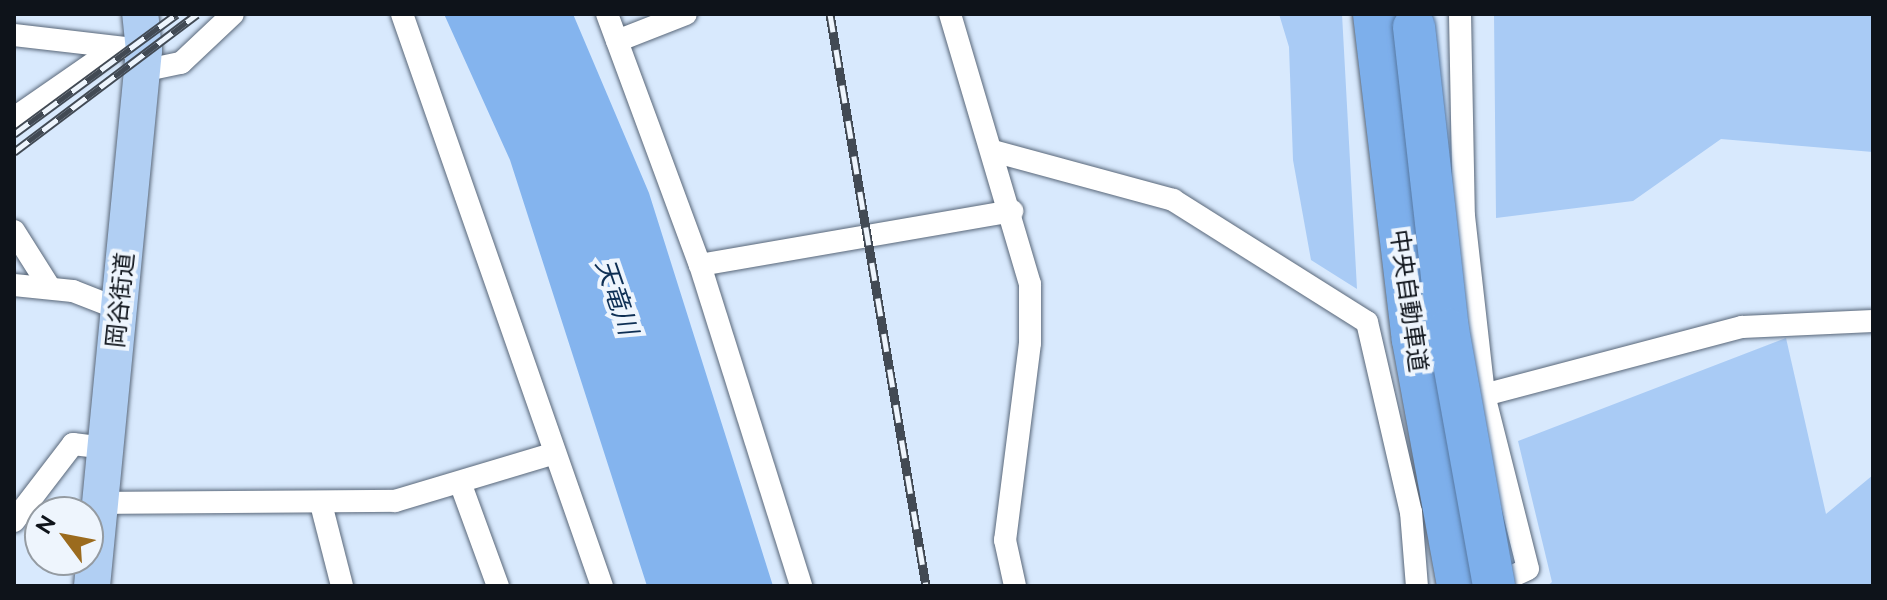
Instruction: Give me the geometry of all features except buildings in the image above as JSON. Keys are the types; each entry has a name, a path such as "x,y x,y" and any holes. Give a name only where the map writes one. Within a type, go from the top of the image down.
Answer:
{"highway":[{"name":"中央自動車道","path":"1394,21 1413,340 1458,586"},
{"name":"中央自動車道","path":"1394,21 1492,586"}],"main road":[{"name":"岡谷街道","path":"101,496 119,309 134,57 140,14"}],"street":[{"path":"14,35 181,63 233,14"},
{"path":"402,14 552,454 602,586"},
{"path":"607,14 700,265 801,586"},
{"path":"617,41 686,14"},
{"path":"950,14 1012,211 1030,284 1030,343 1005,540 1015,586"},
{"path":"1460,14 1464,216 1484,395 1528,569 1492,586"},
{"path":"14,118 134,57"},
{"path":"993,151 1173,200 1367,322 1411,512 1417,586"},
{"path":"700,265 1012,211"},
{"path":"14,231 50,288"},
{"path":"14,285 50,288 119,309"},
{"path":"1484,395 1742,327 1873,321"},
{"path":"14,521 73,444 105,448"},
{"path":"104,503 321,504 395,501 461,485 552,454"},
{"path":"461,485 498,586"},
{"path":"321,504 342,586"}],"shaded area":[{"path":"1279,14 1342,14 1357,289 1311,260 1293,160 1289,47"},
{"path":"1494,14 1873,14 1873,152 1721,139 1633,201 1496,218"},
{"path":"1786,338 1826,514 1873,475 1873,586 1547,586 1552,582 1518,441"}],"water":[{"name":"天竜川","path":"444,14 573,14 649,193 773,586 647,586 510,160"}],"railway":[{"path":"14,134 177,14"},
{"path":"14,152 197,14"},
{"path":"830,14 926,586"}]}
